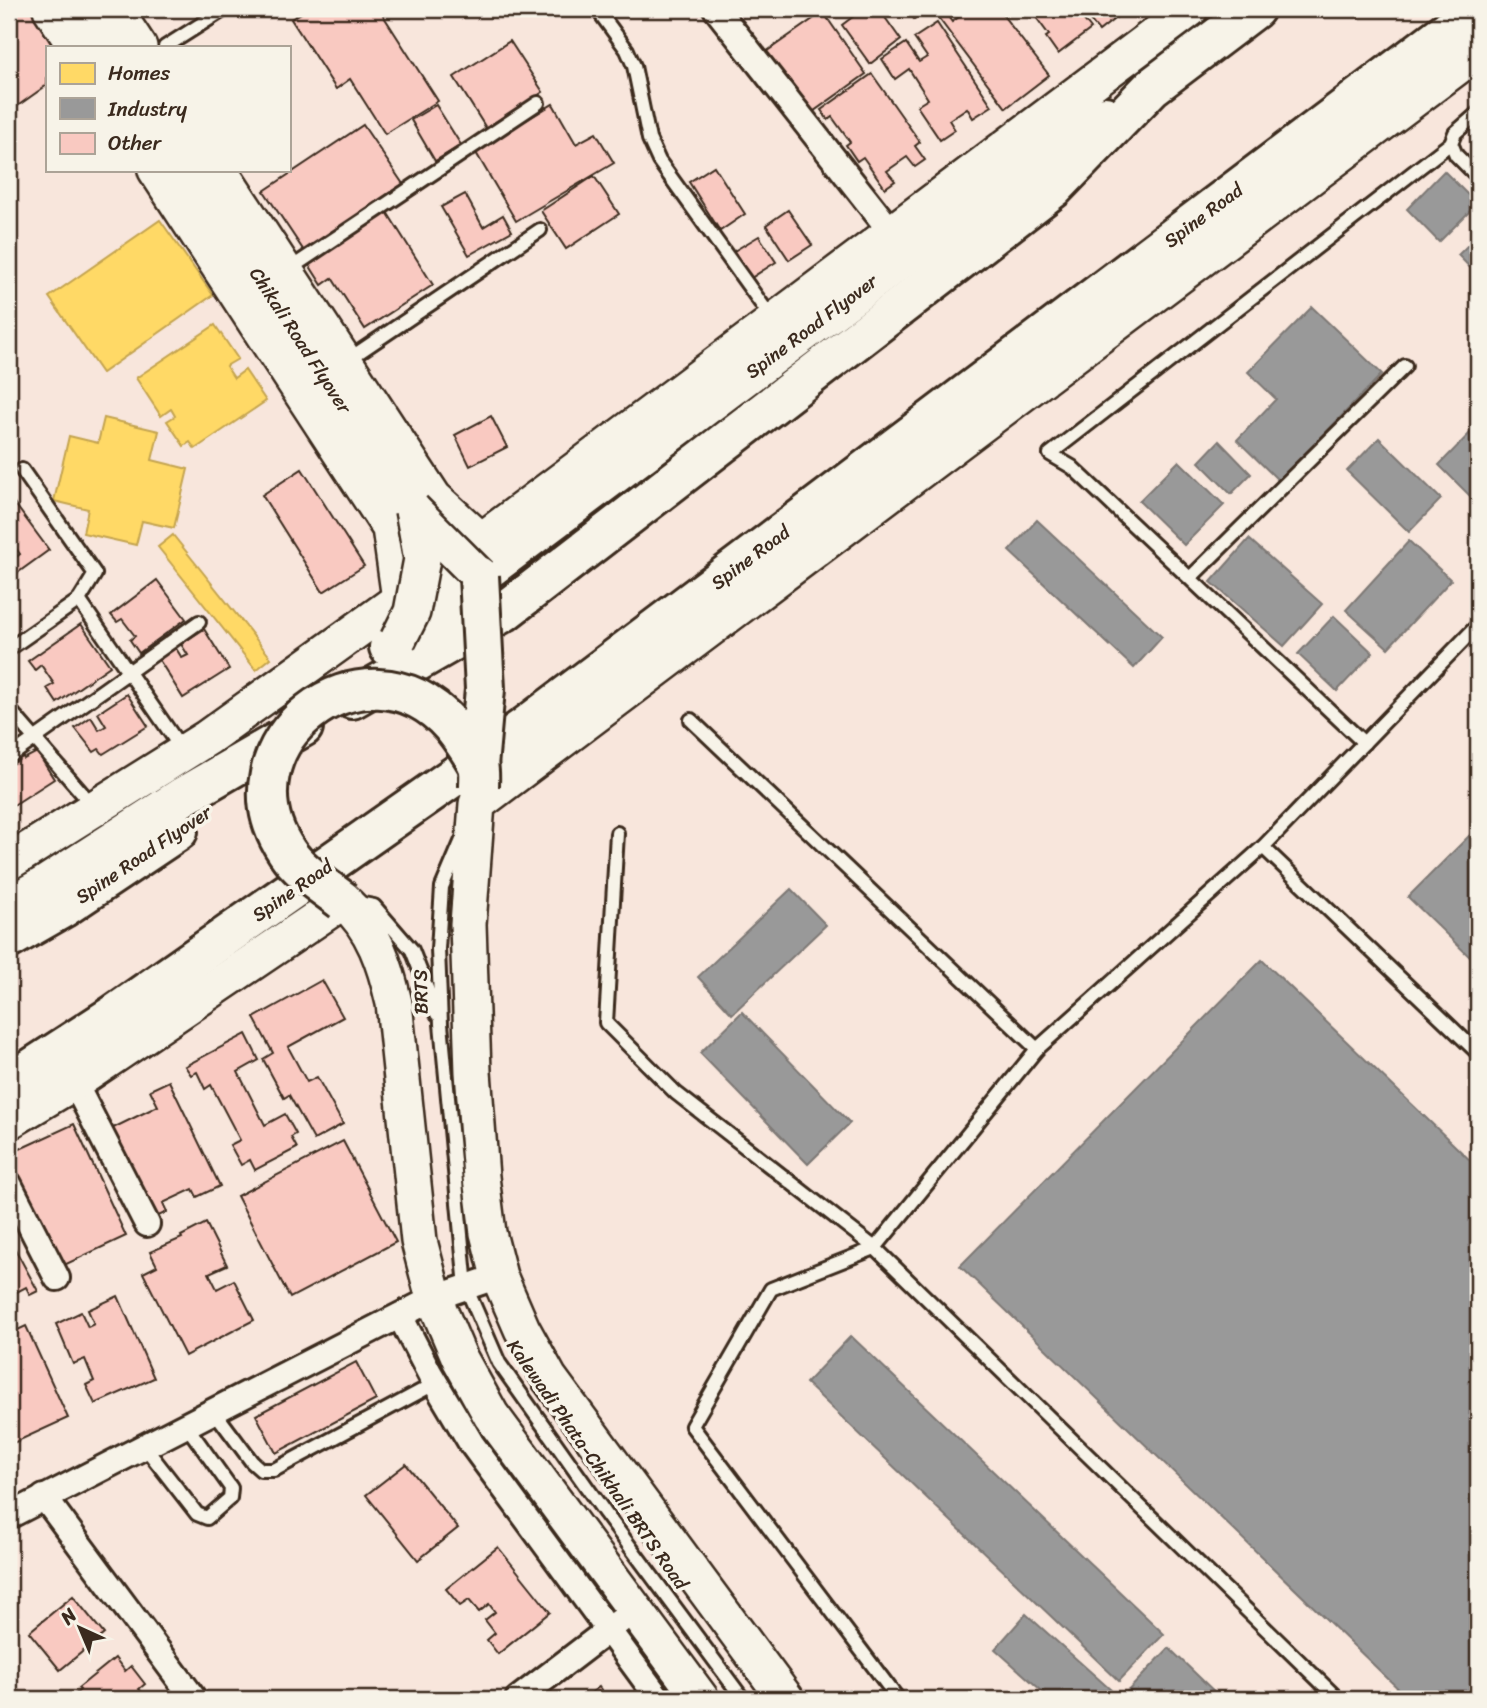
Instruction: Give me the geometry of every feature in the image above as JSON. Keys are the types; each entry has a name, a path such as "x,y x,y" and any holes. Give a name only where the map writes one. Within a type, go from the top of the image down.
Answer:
{"main road":[{"path":"51,9 75,46"},
{"path":"84,9 108,46"},
{"path":"114,9 138,46"},
{"path":"9,862 207,738 400,599 480,559 774,322 1189,9"},
{"path":"9,906 182,797 504,612 1054,188 1152,87 1255,9"},
{"name":"Spine Road","path":"9,1083 112,1016 526,726 1476,9"},
{"name":"Spine Road","path":"478,786 1478,51"},
{"name":"Spine Road Flyover","path":"343,901 300,868 278,837 272,819 268,801 269,782 280,745 290,729 398,640 480,559 1030,162 1152,87"},
{"path":"157,172 390,528 400,599"},
{"name":"Chikali Road Flyover","path":"190,172 413,510 480,559"},
{"path":"220,172 434,498 480,559 485,689 468,924 473,1072 485,1210 499,1276 522,1329 549,1378 786,1699"},
{"name":"Chikali Road Flyover","path":"398,640 412,612 422,559 413,510"},
{"name":"Spine Road Flyover","path":"319,704 337,695 365,690 393,691 411,696 443,717 456,731 478,786"},
{"name":"Spine Road Flyover","path":"9,939 63,908 273,763"},
{"path":"343,901 367,926 387,975 394,1003 419,1241 450,1293 460,1359 491,1415 701,1699"},
{"name":"Spine Road","path":"9,1121 74,1082 343,901"}],"street":[{"path":"716,9 892,234"},
{"path":"74,1082 147,1224"},
{"path":"9,1184 57,1278"},
{"path":"9,1516 400,1316 450,1293 499,1276"},
{"path":"400,1316 471,1443 659,1699"},
{"path":"44,1497 194,1699"},
{"path":"518,1699 607,1630 636,1611"}],"lane":[{"path":"167,46 225,9"},
{"path":"597,9 627,50 634,66 649,139 659,161 774,322"},
{"path":"286,272 538,103"},
{"path":"1364,743 1072,467 1050,454 1451,144 1455,133 1478,113"},
{"path":"1451,144 1456,155 1478,177"},
{"path":"345,362 540,230"},
{"path":"1190,578 1405,366"},
{"path":"9,649 79,600 95,574 22,470"},
{"path":"79,600 184,752"},
{"path":"9,757 200,622"},
{"path":"898,1699 692,1426 771,1289 875,1248 1037,1049 1263,847 1478,625"},
{"path":"9,709 94,808"},
{"path":"691,720 1037,1049"},
{"name":"BRTS","path":"441,1024 439,949 442,887 478,786"},
{"path":"617,833 606,1023 676,1093 875,1248 1338,1699"},
{"path":"1263,847 1478,1053"},
{"name":"BRTS","path":"343,901 374,906 412,950 441,1024"},
{"name":"Kalewadi Phata-Chikhali BRTS Road","path":"441,1024 450,1293 606,1513 743,1699"},
{"path":"214,1411 252,1462 261,1470 274,1470 436,1383"},
{"path":"144,1446 197,1514 207,1518 230,1498 231,1488 186,1425"}],"building: Homes":[{"path":"160,220 213,295 102,373 49,297"},
{"path":"215,325 238,359 226,366 234,378 245,370 266,401 195,449 190,442 184,446 167,421 175,416 171,409 161,416 136,378"},
{"path":"104,418 159,431 152,460 188,469 174,528 142,521 136,545 83,533 88,509 54,501 69,436 98,443"},
{"path":"173,535 271,658 256,670 158,547"}],"building: Industry":[{"path":"1444,171 1477,204 1439,242 1407,209"},
{"path":"1478,235 1478,276 1458,255"},
{"path":"1312,307 1382,374 1279,481 1237,440 1276,399 1248,372"},
{"path":"1476,427 1478,499 1476,502 1439,465"},
{"path":"1379,438 1441,499 1409,532 1347,471"},
{"path":"1219,441 1251,474 1231,494 1199,462"},
{"path":"1179,461 1224,505 1184,545 1139,501"},
{"path":"1037,520 1162,637 1134,668 1009,551"},
{"path":"1249,539 1322,604 1284,646 1211,582"},
{"path":"1409,541 1451,580 1388,648 1346,610"},
{"path":"1334,616 1373,653 1337,691 1298,654"},
{"path":"1478,827 1478,965 1408,897"},
{"path":"791,889 826,925 732,1014 698,977"},
{"path":"1262,960 1478,1168 1478,1699 1409,1699 960,1266"},
{"path":"742,1012 850,1123 808,1164 700,1053"},
{"path":"851,1336 1164,1634 1119,1681 806,1383"},
{"path":"1026,1614 1111,1690 1102,1699 1051,1699 995,1649"},
{"path":"1169,1648 1222,1699 1120,1699"}],"building: Other":[{"path":"13,9 35,9 61,46 46,46 46,86 9,112 9,12"},
{"path":"308,9 379,9 438,101 385,134 350,79 336,89 291,19"},
{"path":"863,9 879,9 901,40 870,64 842,25"},
{"path":"905,9 927,9 914,19"},
{"path":"965,9 998,9 1049,75 1006,108 937,16 944,11 952,22 967,11"},
{"path":"1030,9 1075,9 1091,29 1058,54 1046,37 1049,35"},
{"path":"1081,9 1127,9 1099,31"},
{"path":"823,12 866,74 807,116 763,54"},
{"path":"937,23 992,106 973,118 967,108 949,120 955,130 940,140 917,106 928,99 909,69 895,79 882,59 906,43 919,62 927,57 914,38"},
{"path":"510,41 543,92 486,128 454,77"},
{"path":"872,74 920,142 915,146 925,160 915,167 907,157 887,171 895,181 885,188 863,157 857,161 846,145 850,142 832,117 828,120 821,110"},
{"path":"553,104 576,144 596,133 614,163 516,221 475,151"},
{"path":"436,105 461,145 435,161 411,120"},
{"path":"363,125 403,184 304,251 264,191"},
{"path":"714,166 745,214 720,231 689,182"},
{"path":"594,176 619,214 566,249 541,211"},
{"path":"465,194 483,227 503,215 512,231 469,255 441,207"},
{"path":"788,210 812,245 789,260 766,225"},
{"path":"387,212 433,285 365,329 332,278 322,285 308,263"},
{"path":"759,236 776,262 751,278 734,251"},
{"path":"491,416 507,447 470,466 455,435"},
{"path":"302,469 364,566 323,592 262,495"},
{"path":"9,496 49,550 9,579 9,563 20,554 9,539"},
{"path":"157,580 186,619 139,653 130,640 135,636 122,619 117,622 111,615"},
{"path":"81,624 110,666 57,703 47,688 54,684 41,665 35,670 28,661"},
{"path":"204,629 229,669 183,698 158,658 175,647 182,658 188,655 181,644"},
{"path":"127,694 148,726 103,754 99,749 94,752 75,728 91,717 99,730 106,726 98,713"},
{"path":"20,752 24,759 37,752 54,779 9,808 9,759"},
{"path":"322,980 343,1017 288,1047 307,1082 317,1077 343,1124 314,1140 289,1095 284,1098 263,1059 273,1053 254,1018"},
{"path":"246,1034 259,1060 238,1072 265,1125 285,1114 296,1134 291,1137 297,1148 255,1170 250,1160 241,1165 230,1145 240,1140 211,1085 205,1089 197,1072 191,1075 185,1066"},
{"path":"169,1081 220,1186 197,1197 193,1189 163,1203 167,1212 152,1219 109,1130 158,1106 150,1090"},
{"path":"74,1124 126,1236 60,1267 29,1212 9,1167 9,1154"},
{"path":"343,1141 396,1242 290,1298 237,1196"},
{"path":"206,1223 227,1265 209,1273 217,1289 234,1280 254,1320 185,1356 143,1273 157,1266 150,1252 182,1238 181,1236"},
{"path":"9,1238 38,1291 30,1295 26,1287 9,1296"},
{"path":"118,1296 154,1378 95,1404 86,1385 94,1381 85,1359 73,1364 56,1324 81,1312 88,1327 94,1324 88,1310"},
{"path":"26,1326 68,1418 9,1445 9,1334"},
{"path":"356,1362 376,1400 276,1453 256,1415"},
{"path":"406,1464 458,1528 418,1560 366,1495"},
{"path":"498,1547 550,1612 498,1654 487,1640 495,1633 485,1620 495,1612 489,1604 479,1612 469,1600 460,1606 446,1589"},
{"path":"73,1596 104,1634 60,1670 29,1632"},
{"path":"115,1658 125,1671 131,1666 145,1684 139,1689 148,1699 70,1699 80,1690 78,1688"},
{"path":"599,1687 608,1699 583,1699"}]}
